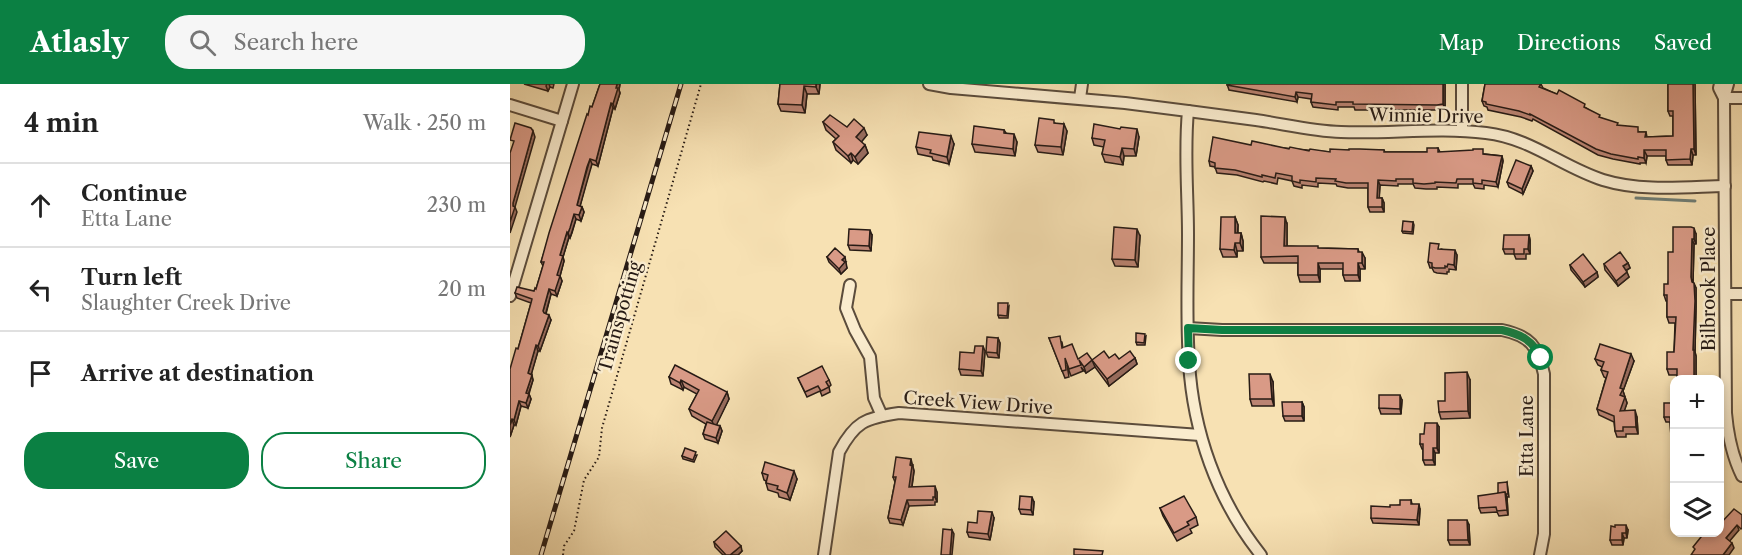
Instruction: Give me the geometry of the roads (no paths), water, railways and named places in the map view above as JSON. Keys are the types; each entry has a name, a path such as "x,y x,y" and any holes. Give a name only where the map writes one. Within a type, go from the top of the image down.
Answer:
{"street":[{"path":"510,296 573,84"},
{"name":"Winnie Drive","path":"929,84 951,88 1080,98 1256,120 1316,130 1486,133 1522,141 1582,172 1622,185 1642,187 1725,186"},
{"path":"1080,98 1082,84"},
{"path":"1462,84 1462,131"},
{"name":"Bilbrook Place","path":"1719,84 1724,98"},
{"name":"Bilbrook Place","path":"1728,84 1724,98 1726,413 1732,453 1742,476"},
{"path":"1724,98 1742,98"},
{"path":"510,105 562,121"},
{"path":"1188,111 1186,145 1188,328 1192,392 1200,435 1217,482 1234,517 1261,555"},
{"path":"850,285 846,308 870,357 874,398 882,416"},
{"path":"1726,294 1742,294"},
{"name":"Etta Lane","path":"1188,328 1502,330 1516,333 1528,340 1536,348 1541,358 1544,374 1544,534 1540,555"},
{"name":"Creek View Drive","path":"824,555 839,452 857,425 875,417 898,413 1200,435"}],"waterway":[{"path":"1636,198 1695,201"}],"railway":[{"path":"541,555 681,84"}]}
